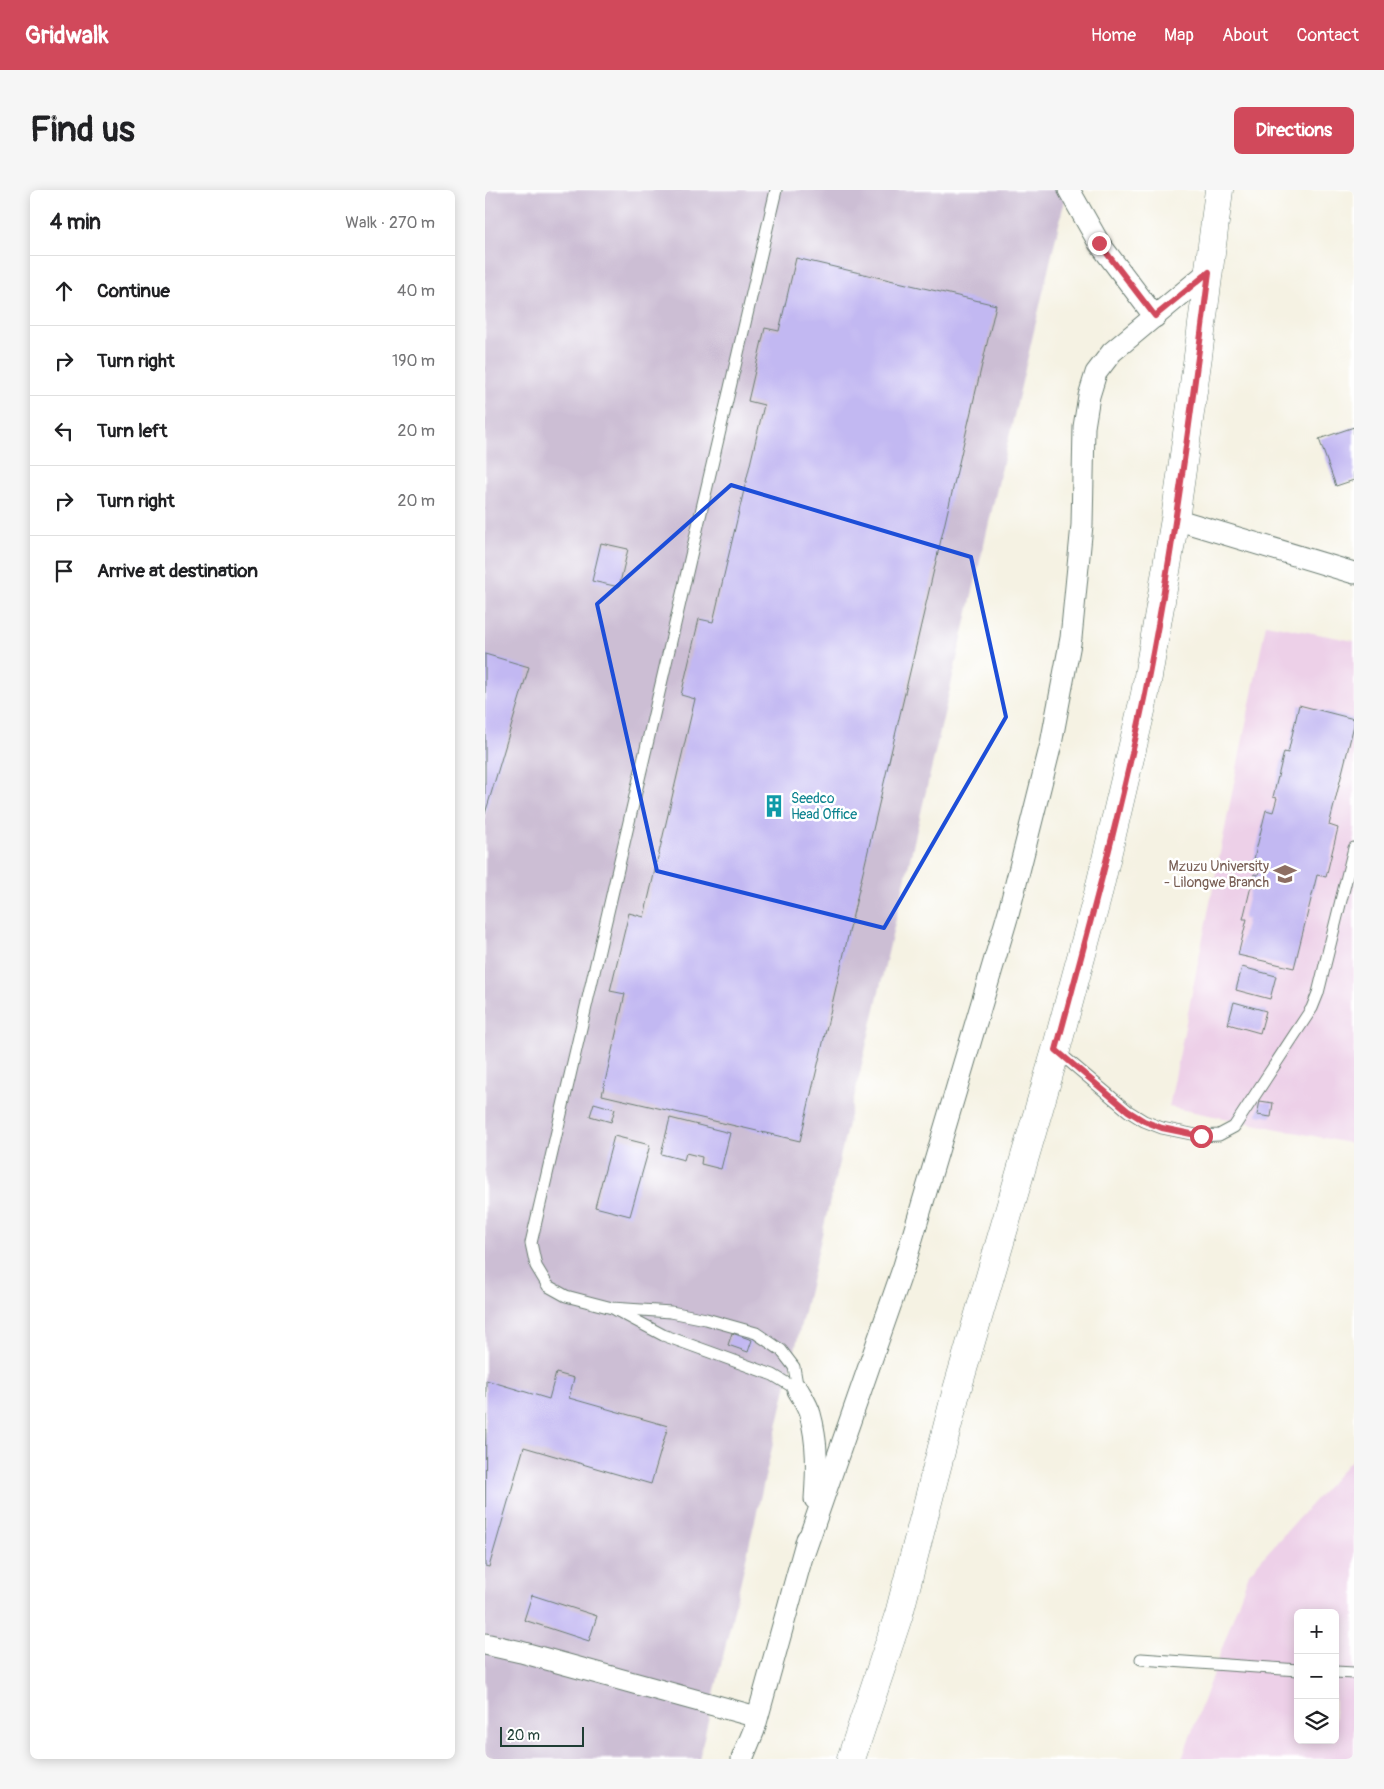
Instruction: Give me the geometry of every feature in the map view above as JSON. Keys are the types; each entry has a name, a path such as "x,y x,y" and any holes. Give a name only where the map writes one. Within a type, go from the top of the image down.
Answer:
{"main road":[{"path":"851,1759 899,1614 956,1393 1056,1050 1097,898 1145,694 1175,520 1219,190"}],"street":[{"path":"1069,190 1099,243 1155,316"},
{"path":"742,1759 754,1730 804,1553 904,1266 1009,911 1051,744 1071,638 1082,525 1084,427 1089,396 1096,373 1111,352 1209,272"},
{"path":"1175,520 1354,573"},
{"path":"798,1390 810,1413 817,1465 814,1504 804,1553"},
{"path":"485,1644 521,1652 757,1717"}],"lane":[{"path":"777,190 531,1243 536,1266 548,1286 566,1296 612,1308 671,1312 707,1319 756,1333 781,1350 794,1367 798,1390"},
{"path":"1056,1050 1128,1111 1144,1121 1162,1128 1201,1136 1219,1135 1234,1127 1312,1008 1318,992 1354,848"},
{"path":"612,1308 663,1335 773,1375 798,1390"},
{"path":"1141,1659 1294,1670"},
{"path":"1339,1672 1354,1673"}],"highlighted area":[{"path":"731,485 971,557 1006,717 884,928 657,871 597,604"}],"shaded area":[{"path":"485,190 1067,190 699,1759 506,1759 485,1756"},
{"name":"Mzuzu University - Lilongwe Branch","path":"1266,624 1354,641 1354,1144 1169,1107"},
{"path":"1354,1457 1354,1759 1182,1759 1249,1573"}],"building":[{"name":"Seedco Head Office","path":"796,258 996,305 800,1141 602,1095 625,994 610,991 629,913 644,917 695,699 681,695 699,619 713,622 764,405 748,401 765,328 779,331"},
{"path":"1354,427 1354,480 1336,486 1319,439"},
{"path":"601,543 628,549 619,587 592,581"},
{"path":"485,654 529,667 485,814"},
{"path":"1299,705 1354,719 1354,725 1329,825 1338,828 1326,877 1317,875 1294,968 1238,955 1247,919 1243,919 1254,874 1258,875 1261,861 1254,859 1266,810 1273,812 1277,798 1273,797 1284,752 1288,753"},
{"path":"1242,967 1276,976 1270,999 1236,990"},
{"path":"1234,1002 1266,1011 1260,1033 1228,1024"},
{"path":"1260,1101 1273,1103 1271,1117 1257,1115"},
{"path":"594,1103 615,1109 611,1122 590,1116"},
{"path":"670,1118 730,1133 721,1169 701,1164 702,1157 686,1153 684,1160 661,1154"},
{"path":"614,1136 650,1145 630,1216 595,1207"},
{"path":"732,1333 752,1340 748,1352 728,1345"},
{"path":"556,1373 574,1378 569,1398 668,1426 651,1484 524,1447 489,1567 485,1566 486,1380 549,1399"},
{"path":"532,1595 597,1616 589,1641 524,1620"}],"place":[{"name":"Seedco Head Office","path":"774,806"},
{"name":"Mzuzu University - Lilongwe Branch","path":"1285,874"}],"route":[{"path":"1099,243 1155,316 1209,272 1175,520 1145,694 1097,898 1056,1050 1128,1111 1144,1121 1162,1128 1201,1136"}]}
